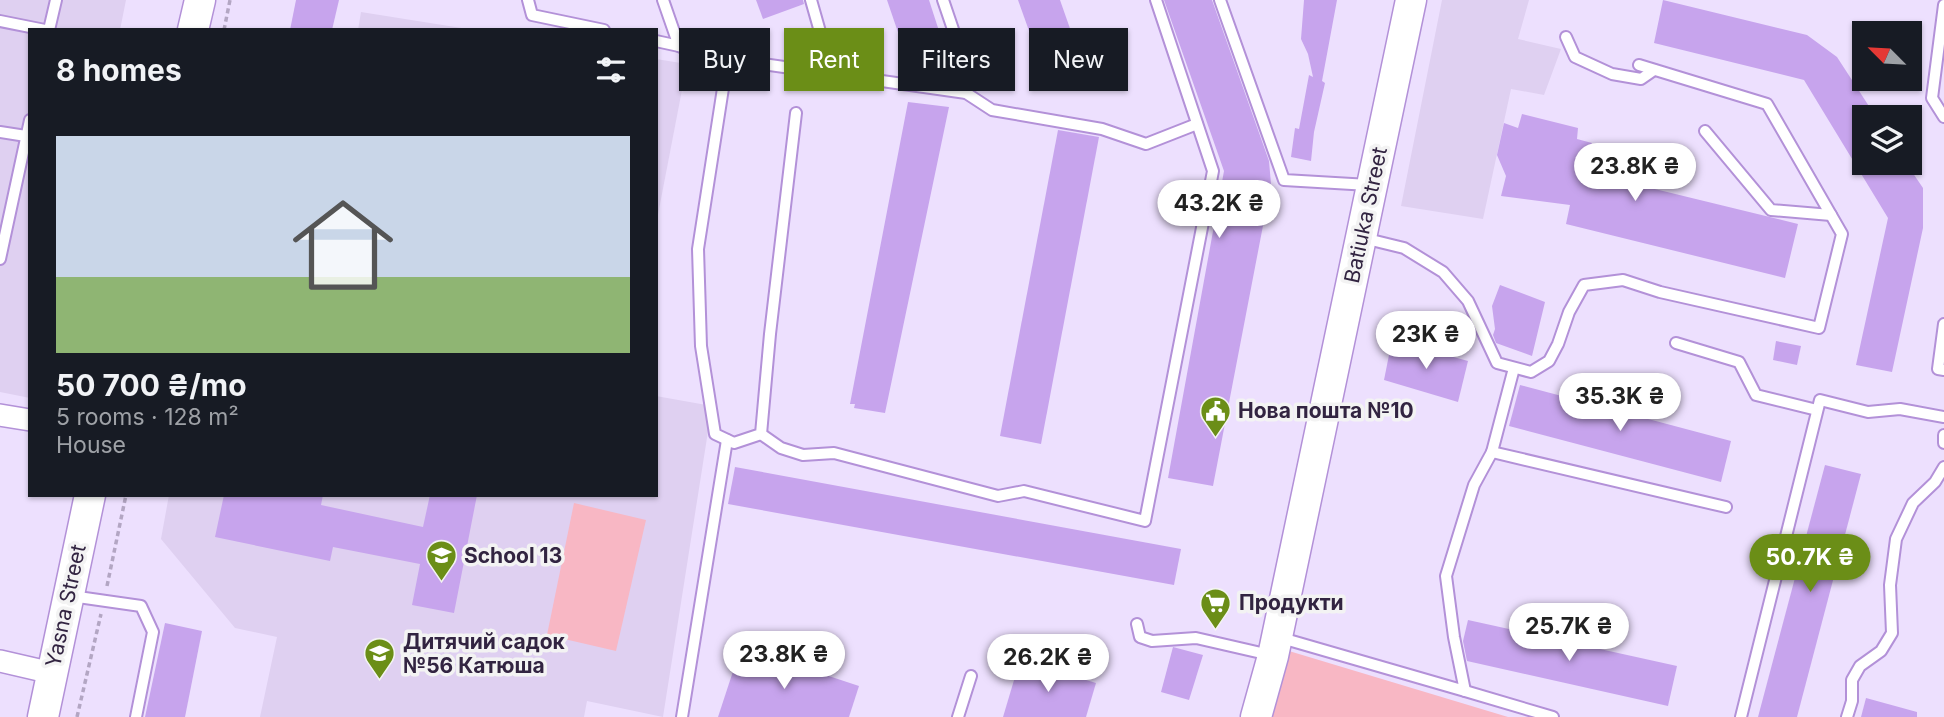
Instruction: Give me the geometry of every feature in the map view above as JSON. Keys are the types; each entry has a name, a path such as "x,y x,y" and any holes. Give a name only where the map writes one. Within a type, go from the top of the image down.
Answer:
{"street":[{"path":"193,28 200,0"},
{"name":"Batiuka Street","path":"1256,717 1275,647 1411,0"},
{"path":"0,415 28,421"},
{"name":"Yasna Street","path":"43,717 90,497"},
{"path":"0,661 52,673"}],"lane":[{"path":"48,28 56,0"},
{"path":"528,0 532,15 594,28"},
{"path":"663,0 679,46"},
{"path":"811,0 819,28"},
{"path":"943,0 960,50 966,93"},
{"path":"761,434 781,448 803,455 834,453 998,496 1024,491 1145,521 1213,171 1156,0"},
{"path":"1220,0 1284,180 1372,185"},
{"path":"1944,5 1931,98 1944,117"},
{"path":"0,21 37,28"},
{"path":"1566,37 1575,57 1612,75 1641,79 1654,70"},
{"path":"658,41 679,46"},
{"path":"1361,238 1404,248 1443,272 1468,302 1497,363 1531,372 1549,361 1569,312 1584,285 1623,280 1660,292 1819,328 1842,234 1768,104 1639,65"},
{"path":"884,81 966,93 992,110 1102,128 1146,144 1197,124"},
{"path":"723,91 698,249 701,346 715,434 734,443 761,434"},
{"path":"761,434 796,113"},
{"path":"0,259 28,128"},
{"path":"1705,131 1771,210 1830,215"},
{"path":"0,132 26,136"},
{"path":"1944,324 1938,369 1944,370"},
{"path":"1676,343 1738,362 1756,395 1817,410"},
{"path":"1465,691 1446,576 1474,485 1492,452 1514,368"},
{"path":"1741,717 1820,400 1868,412 1900,409 1944,417"},
{"path":"1944,435 1944,443"},
{"path":"682,717 727,440"},
{"path":"1492,452 1726,508"},
{"path":"1847,717 1852,701 1852,680 1860,666 1881,651 1892,633 1890,584 1895,539 1913,503 1935,482 1944,467"},
{"path":"68,596 141,606 153,632 136,717"},
{"path":"1137,624 1140,637 1152,641 1196,639 1275,647 1465,691 1553,717"},
{"path":"958,717 971,676"}],"path":[{"path":"224,28 230,0"}],"shaded area":[{"path":"0,0 126,0 120,28 28,28 28,398 0,392"},
{"path":"1442,0 1529,0 1518,39 1561,49 1544,95 1511,89 1483,219 1401,206"},
{"path":"361,12 461,28 358,28"},
{"path":"658,59 679,63 679,91 682,91 658,215"},
{"name":"School 13","path":"658,396 712,406 663,717 587,701 584,717 260,717 277,637 235,628 161,539 169,497 658,497"},
{"path":"574,503 646,520 616,651 547,635"},
{"path":"1289,651 1508,717 1271,717"}],"building":[{"path":"296,0 339,0 332,28 290,28"},
{"path":"756,0 803,0 804,4 763,19"},
{"path":"887,0 929,0 938,28 898,28 898,32"},
{"path":"1018,0 1060,0 1070,28 1029,28 1029,31"},
{"path":"1164,0 1212,0 1269,161 1271,184 1213,486 1168,478 1224,171"},
{"path":"1304,0 1337,0 1311,161 1291,157 1295,128 1299,129 1309,75 1313,77 1308,54 1301,39"},
{"path":"1663,0 1807,35 1837,57 1852,80 1852,91 1859,91 1868,105 1852,105 1852,159 1804,80 1654,43"},
{"path":"908,102 949,107 885,413 854,408 855,404 850,404"},
{"path":"1522,114 1578,128 1577,139 1592,143 1585,172 1798,224 1785,278 1566,224 1570,205 1501,196 1506,176 1497,155 1504,123 1518,128"},
{"path":"1058,130 1099,137 1041,444 1000,436"},
{"path":"1862,175 1914,175 1923,188 1923,228 1892,372 1856,365 1888,218"},
{"path":"1500,285 1545,302 1532,356 1496,343 1493,335 1495,329 1492,306"},
{"path":"1392,340 1468,361 1458,402 1384,380"},
{"path":"1776,341 1801,346 1797,365 1773,360"},
{"path":"1520,385 1731,441 1721,482 1509,426"},
{"path":"1825,465 1861,474 1797,717 1758,717"},
{"path":"735,467 1181,549 1174,585 728,504"},
{"path":"224,497 323,497 321,505 423,527 430,497 477,497 454,613 412,605 420,564 333,547 330,561 215,537"},
{"path":"1468,620 1677,666 1668,706 1467,661 1463,641"},
{"path":"165,623 202,631 185,717 145,717"},
{"path":"741,647 859,686 849,717 718,717"},
{"path":"1173,647 1203,655 1189,700 1161,692"},
{"path":"1020,660 1096,683 1086,717 1003,717"},
{"path":"1866,698 1917,712 1917,717 1861,717"}],"place":[{"name":"Нова пошта №10","path":"1215,438"},
{"name":"School 13","path":"441,583"},
{"name":"Продукти","path":"1216,630"},
{"name":"Дитячий садок №56 Катюша","path":"380,681"}]}
